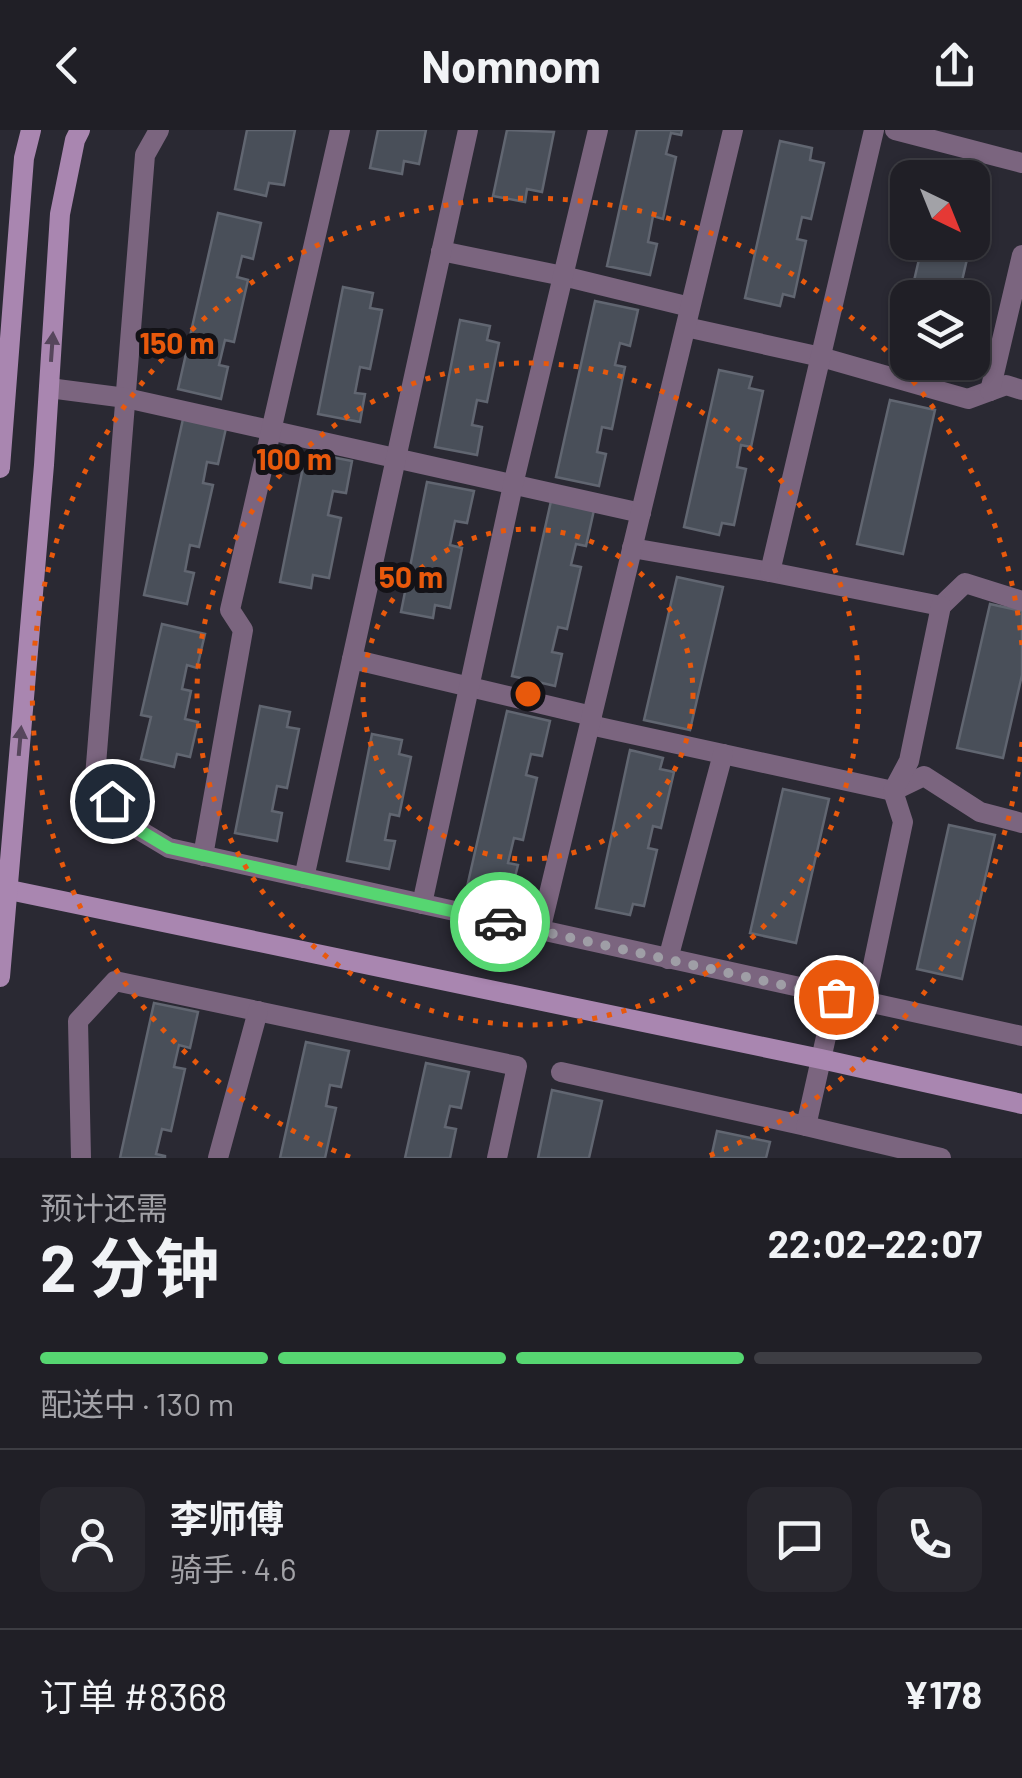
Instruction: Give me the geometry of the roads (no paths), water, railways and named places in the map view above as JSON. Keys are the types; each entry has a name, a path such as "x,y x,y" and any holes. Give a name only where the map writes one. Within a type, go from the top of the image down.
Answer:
{"street":[{"path":"0,468 24,158 30,130"},
{"path":"0,977 3,888 44,465 60,214 80,130"},
{"path":"159,130 145,155 95,777 129,824 169,848 202,856 1022,1036"},
{"path":"202,856 243,630 230,610 340,130"},
{"path":"304,878 468,130"},
{"path":"422,904 513,484 598,130"},
{"path":"540,931 733,130"},
{"path":"770,572 874,130"},
{"path":"895,130 1022,163"},
{"path":"441,251 563,276 968,399 1006,385 1022,390"},
{"path":"990,391 1022,255"},
{"path":"49,388 126,398 641,513"},
{"path":"632,548 940,606"},
{"path":"892,791 910,761 940,606 965,583 1022,601"},
{"path":"352,659 723,754 892,791 924,776 980,812 1022,822"},
{"path":"668,959 723,754"},
{"path":"865,1003 903,822 892,791"},
{"path":"3,888 1022,1104"},
{"path":"81,1158 78,1021 116,981 517,1066 498,1158"},
{"path":"806,1126 836,997"},
{"path":"218,1158 258,1011"},
{"path":"561,1072 941,1158"}]}
